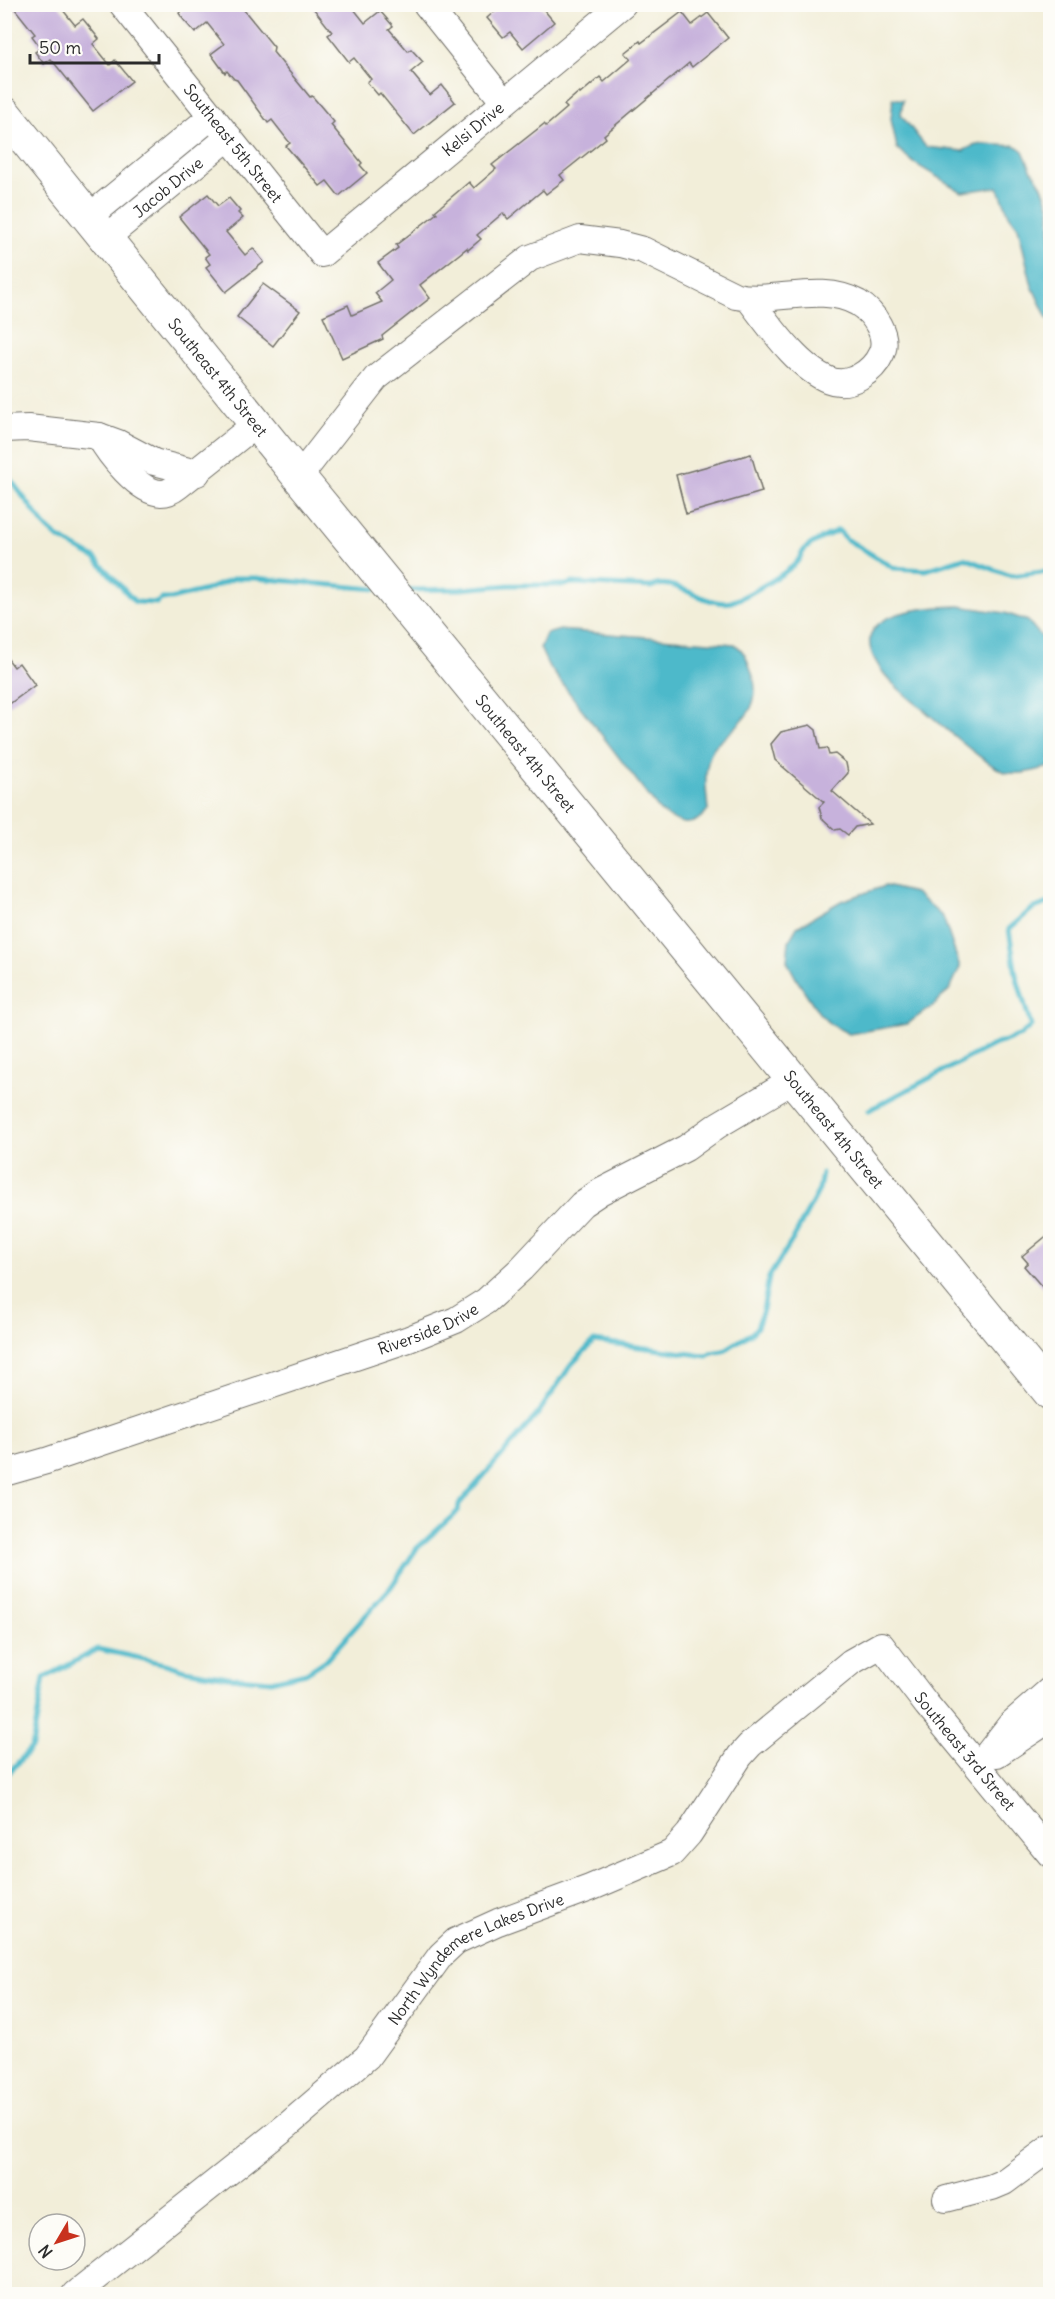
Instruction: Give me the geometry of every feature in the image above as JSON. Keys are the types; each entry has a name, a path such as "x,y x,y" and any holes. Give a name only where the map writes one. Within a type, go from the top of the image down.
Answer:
{"main road":[{"name":"Southeast 4th Street","path":"4,113 299,477 1050,1393"}],"street":[{"name":"Southeast 5th Street","path":"122,4 322,254"},
{"path":"426,4 504,102"},
{"name":"Kelsi Drive","path":"322,254 623,4"},
{"name":"Jacob Drive","path":"97,227 212,116"},
{"name":"Jacob Drive","path":"97,227 229,137"},
{"path":"299,477 376,378 530,258 580,238 643,250 736,296 749,299 802,295 839,296 859,303 876,319 884,343 882,354 870,369 855,381 828,380 796,358 749,299"},
{"path":"16,428 99,436 116,463 138,481 153,491 169,492 197,473 256,424"},
{"name":"Riverside Drive","path":"4,1473 56,1458 409,1339 456,1320 486,1301 504,1285 582,1204 600,1192 686,1148 718,1125 794,1080"},
{"name":"Southeast 3rd Street","path":"881,1645 927,1705 979,1765 1050,1854"},
{"name":"North Wyndemere Lakes Drive","path":"85,2291 367,2057 441,1955 456,1941 672,1853 689,1834 740,1756 750,1745 851,1662 881,1645"},
{"path":"979,1765 1011,1724 1050,1690"},
{"path":"979,1765 1050,1719"},
{"path":"946,2199 1004,2182 1050,2148"}],"water":[{"path":"893,98 903,100 901,115 926,147 963,151 983,144 1015,145 1023,151 1042,186 1050,208 1050,320 1032,286 1018,227 1009,215 998,187 962,192 914,163 897,148 891,119"},
{"path":"959,606 1005,613 1028,621 1050,647 1050,767 1016,773 1005,772 988,763 903,692 878,665 870,647 871,633 880,623 910,611"},
{"path":"560,630 734,644 743,652 754,681 754,700 746,716 717,744 709,758 706,773 708,810 702,817 685,823 660,811 548,665 540,648 546,634"},
{"path":"885,886 915,893 943,917 960,967 950,989 934,1005 907,1024 849,1034 830,1024 819,1013 797,980 787,961 789,941 797,927 841,901"}],"building":[{"path":"11,4 58,4 75,25 83,19 99,39 93,44 110,65 115,60 132,81 93,111 51,59 44,64 35,52 41,48 32,36 35,34"},
{"path":"189,4 239,4 274,47 273,52 334,122 331,125 362,163 360,165 367,173 339,196 327,181 320,186 286,146 290,143 272,120 268,123 237,80 227,71 225,73 211,54 224,44 207,23 195,33 183,19 179,13"},
{"path":"310,4 350,4 365,23 380,11 393,26 389,29 408,51 411,49 423,62 411,72 430,95 442,85 455,102 414,135 380,93 378,95 367,82 371,79 354,58 349,62 328,35 332,32"},
{"path":"503,4 539,4 554,22 523,48 510,32 503,37 487,18"},
{"path":"682,12 692,25 708,13 728,38 692,67 689,63 604,135 606,138 560,175 564,180 546,194 543,190 508,219 503,213 477,235 481,239 420,285 430,298 382,336 383,339 342,358 323,316 348,305 352,315 382,302 375,293 391,280 378,263 398,248 396,245 437,213 435,211 469,182 474,188 496,169 492,165 544,124 546,126 567,108 564,105 579,92 580,94 600,77 604,82 631,59 625,53"},
{"path":"208,194 218,206 229,198 240,211 238,213 243,218 226,232 245,255 253,248 264,262 226,292 206,267 210,264 205,257 209,254 179,217"},
{"path":"263,284 300,311 273,346 237,317"},
{"path":"751,454 762,492 686,514 676,475"},
{"path":"4,654 14,667 19,663 35,685 4,708"},
{"path":"810,725 816,730 820,749 827,748 829,755 835,754 846,763 848,773 832,791 870,824 855,827 848,835 840,829 835,830 822,818 819,807 824,802 775,760 771,744 781,732"},
{"path":"1050,1233 1050,1296 1024,1266 1028,1263 1022,1256"}],"waterway":[{"path":"4,471 46,527 57,537 95,558 135,602 157,603 161,599 171,599 206,590 235,578 375,589"},
{"path":"405,590 571,583 651,587 660,584 680,588 721,603 731,602 783,574 797,562 808,546 838,530 846,539 894,568 926,570 964,558 1011,576 1050,571"},
{"path":"869,1110 991,1046 1021,1035 1031,1026 1016,975 1009,929 1032,909 1050,902"},
{"path":"4,1778 32,1747 44,1678 98,1649 185,1670 271,1681 306,1673 326,1660 391,1587 417,1548 458,1511 459,1504 537,1415 571,1365 594,1341 707,1356 710,1353 723,1351 752,1333 757,1327 763,1310 769,1277 793,1239 819,1190 822,1173"}]}
